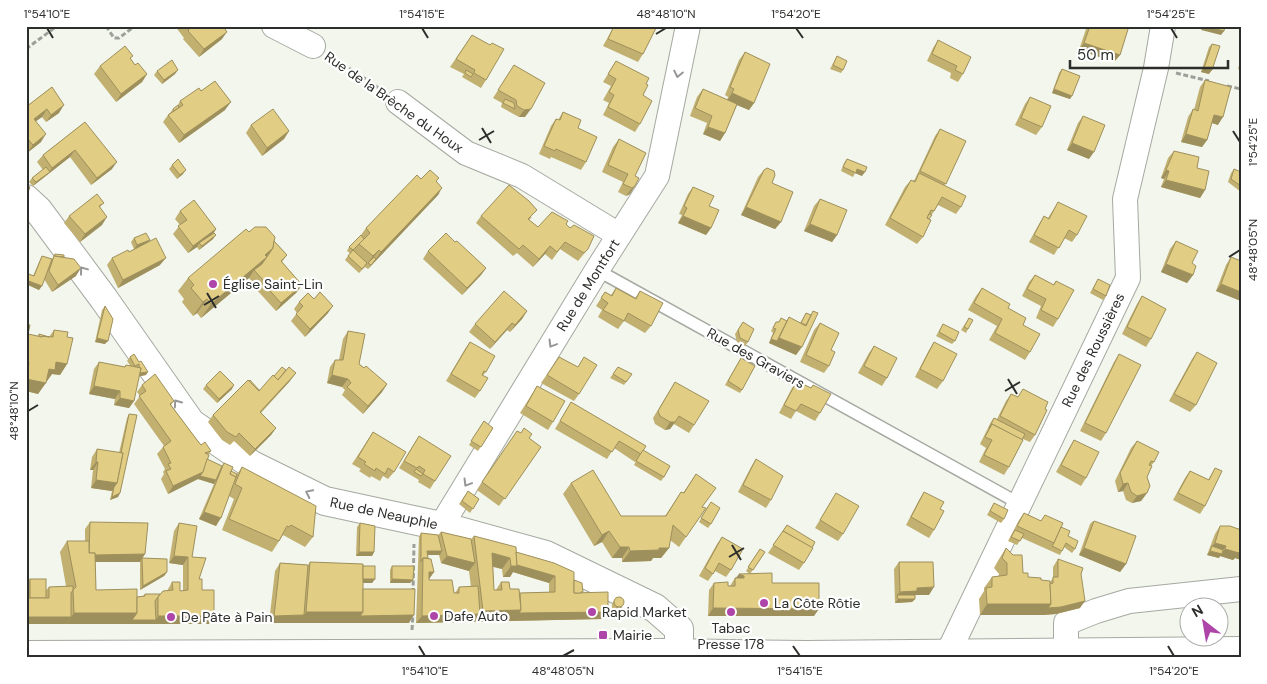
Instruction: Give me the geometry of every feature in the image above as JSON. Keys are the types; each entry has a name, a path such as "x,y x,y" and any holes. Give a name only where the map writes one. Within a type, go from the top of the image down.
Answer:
{"main road":[{"name":"Rue de Neauphle","path":"26,198 38,210 104,299 191,423 252,465 325,501 428,523 546,555 655,608 679,629 679,654"},
{"path":"26,655 643,656 679,654 784,656 1241,651"}],"street":[{"name":"Rue de la Brèche du Houx","path":"274,26 313,46"},
{"name":"Rue de Montfort","path":"428,523 598,270 657,176 688,26"},
{"name":"Rue des Roussières","path":"948,653 1128,278 1126,200 1164,26"},
{"name":"Rue de la Brèche du Houx","path":"398,102 466,153 522,176 619,235"},
{"path":"1066,653 1066,623 1096,611 1129,601 1241,590"}],"lane":[{"name":"Rue des Graviers","path":"598,270 1020,504"}],"path":[{"path":"26,49 56,26"},
{"path":"106,26 114,38 119,38 135,26"},
{"name":"Rue de la Brèche du Houx","path":"313,46 347,66 398,102"},
{"path":"1156,68 1212,82"},
{"path":"1222,85 1241,89"},
{"path":"413,600 428,523"},
{"path":"412,630 413,610"}],"building":[{"path":"186,26 223,26 227,32 204,49 188,31"},
{"path":"614,26 657,26 643,54 608,39"},
{"path":"1090,26 1129,26 1120,55 1084,43"},
{"path":"1205,26 1225,26 1224,31"},
{"path":"472,35 490,45 492,43 504,49 486,80 474,73 475,70 456,59"},
{"path":"938,40 971,57 963,74 955,70 957,66 932,54"},
{"path":"1212,44 1220,46 1212,70 1204,68"},
{"path":"125,46 133,56 130,58 135,65 138,63 147,74 121,94 100,66"},
{"path":"745,52 770,64 754,103 732,93 734,89 730,87"},
{"path":"837,56 847,61 843,70 833,65"},
{"path":"172,60 178,70 164,80 157,71"},
{"path":"616,61 649,78 643,95 652,101 640,124 608,107 614,95 609,92 616,79 608,74"},
{"path":"514,65 545,83 531,109 524,110 517,106 516,100 498,90"},
{"path":"1062,69 1080,76 1072,96 1054,89"},
{"path":"466,70 473,74 471,77 465,73"},
{"path":"1205,80 1231,87 1223,117 1214,115 1207,140 1186,134 1193,109 1198,111"},
{"path":"215,81 231,102 184,135 168,115 183,105 180,101 199,88 201,91"},
{"path":"52,87 64,105 51,115 47,109 34,119 46,134 33,145 26,137 26,107"},
{"path":"703,89 737,104 725,133 708,127 712,116 695,108"},
{"path":"1030,97 1051,106 1042,127 1021,118"},
{"path":"505,99 514,103 515,109 503,103"},
{"path":"273,109 289,131 267,148 251,125"},
{"path":"563,112 581,120 578,128 597,137 586,162 544,146 556,119 560,120"},
{"path":"1083,116 1105,125 1094,152 1072,143"},
{"path":"85,122 117,162 97,178 75,150 52,168 43,155"},
{"path":"940,129 966,141 946,184 920,171"},
{"path":"619,139 646,153 635,176 639,178 632,188 623,184 628,174 608,165"},
{"path":"1174,151 1199,157 1197,168 1209,171 1205,190 1166,180 1169,171 1166,170"},
{"path":"178,159 186,170 180,175 172,165"},
{"path":"847,159 867,167 865,172 857,169 856,173 843,167"},
{"path":"46,167 50,172 36,182 32,178"},
{"path":"767,168 774,171 775,175 772,183 793,192 781,222 746,207 764,170"},
{"path":"1234,169 1241,172 1241,186 1231,179"},
{"path":"430,170 439,178 436,181 442,188 381,252 379,250 373,256 359,244 370,233 366,228 417,175 421,179"},
{"path":"919,173 966,196 961,207 942,197 934,211 931,210 927,218 931,220 923,237 890,218 911,180 915,182"},
{"path":"26,185 30,187 26,197"},
{"path":"509,185 537,210 528,219 538,227 552,212 568,221 566,224 570,228 574,225 594,236 588,249 584,253 565,242 557,252 550,246 539,259 523,245 519,249 481,216"},
{"path":"693,187 714,196 709,206 719,210 711,228 683,216 687,208 684,206"},
{"path":"97,194 104,203 99,206 107,217 85,234 69,216"},
{"path":"820,199 847,210 837,235 810,224"},
{"path":"194,200 216,229 193,246 178,226 187,220 180,211"},
{"path":"1058,202 1087,216 1077,235 1069,230 1059,248 1034,235 1044,216 1049,219"},
{"name":"Église Saint-Lin","path":"255,227 266,227 275,237 273,248 265,255 267,257 211,304 207,299 203,302 191,288 194,285 188,278 246,229 249,232"},
{"path":"146,233 150,240 137,245 134,238"},
{"path":"214,233 216,235 202,246 199,243"},
{"path":"446,233 486,268 467,288 428,251"},
{"path":"361,235 364,239 353,250 349,247"},
{"path":"156,238 166,258 123,280 112,258 128,250 129,252"},
{"path":"274,241 287,255 281,261 302,285 281,303 254,270 262,264 273,248"},
{"path":"1176,241 1198,251 1192,263 1196,266 1193,275 1166,264"},
{"path":"353,250 367,263 362,269 348,256"},
{"path":"55,254 64,255 64,257 54,256"},
{"path":"42,256 52,259 42,286 26,280 26,273 34,276"},
{"path":"54,256 74,259 81,268 58,285 49,271"},
{"path":"374,257 376,259 371,265 368,263"},
{"path":"1231,257 1241,261 1241,292 1221,284"},
{"path":"1035,275 1054,285 1056,281 1074,290 1058,319 1041,310 1046,299 1027,289"},
{"path":"1098,279 1110,285 1106,296 1093,289"},
{"path":"616,288 636,299 640,291 663,303 651,326 628,313 624,321 603,310 608,303 601,298 605,292 612,296"},
{"path":"982,288 1010,304 1008,308 1026,318 1023,325 1040,334 1030,352 995,333 1002,319 974,303"},
{"path":"504,291 527,311 515,325 512,323 495,342 475,324"},
{"path":"320,292 333,306 310,329 296,314 303,306 299,302 308,293 314,299"},
{"path":"1142,296 1166,309 1151,339 1127,327"},
{"path":"105,306 113,319 108,341 97,338"},
{"path":"813,311 818,313 802,347 779,338 789,317 806,326"},
{"path":"806,313 811,315 806,325 801,323"},
{"path":"781,318 787,321 777,341 771,339 776,329 773,328"},
{"path":"969,318 973,320 968,329 964,327"},
{"path":"743,322 754,329 748,342 740,338 738,330"},
{"path":"820,323 839,333 831,350 835,352 829,366 806,355"},
{"path":"26,324 30,325 28,334 53,337 54,330 68,332 67,337 73,338 67,364 56,362 55,370 49,369 46,383 26,379 29,363 26,359"},
{"path":"943,324 959,332 955,341 939,332"},
{"path":"348,331 365,334 359,364 364,368 366,366 387,384 368,406 347,387 351,383 348,379 332,375 335,360 343,360"},
{"path":"470,342 495,356 486,372 484,371 482,375 488,378 480,391 451,374"},
{"path":"934,342 957,354 943,381 920,369"},
{"path":"874,346 897,358 887,378 864,366"},
{"path":"1197,352 1217,363 1196,405 1174,394"},
{"path":"134,354 148,372 140,373 141,368 139,364 135,366 130,357"},
{"path":"1119,354 1141,365 1106,433 1085,423"},
{"path":"559,357 578,367 584,357 597,365 579,394 547,375"},
{"path":"741,358 755,366 742,390 728,381"},
{"path":"99,362 141,368 134,401 120,398 120,391 94,386"},
{"path":"282,367 286,370 278,380 274,376"},
{"path":"289,367 296,373 260,412 276,428 255,449 239,433 236,437 227,432 213,415 248,380 259,391 273,375 278,380"},
{"path":"618,367 632,374 626,382 613,374"},
{"path":"220,371 234,385 219,399 206,385"},
{"path":"155,374 174,401 170,404 201,445 205,442 211,451 205,453 209,455 203,472 173,486 166,471 171,469 168,464 171,463 163,447 171,441 139,396 146,391 142,385"},
{"path":"797,381 811,388 813,385 831,394 820,413 801,404 796,411 784,405"},
{"path":"675,382 709,401 694,425 679,416 675,422 670,422 660,416 658,411"},
{"path":"537,386 565,401 553,422 526,406"},
{"path":"1023,389 1048,402 1045,409 1047,410 1035,435 1000,416 1011,394 1018,397"},
{"path":"571,402 646,446 641,454 619,441 612,452 560,421"},
{"path":"129,414 137,415 120,493 112,497 117,483"},
{"path":"994,418 1025,434 1022,440 992,424 989,428"},
{"path":"484,421 493,428 481,447 471,441"},
{"path":"992,424 1023,440 1009,467 984,455 992,440 985,437"},
{"path":"524,428 532,434 529,438 541,447 505,499 482,482 517,431 521,433"},
{"path":"373,432 406,452 394,472 388,468 385,474 376,468 375,471 364,464 366,462 358,457"},
{"path":"419,436 451,456 435,481 423,474 425,470 419,466 417,468 404,461"},
{"path":"1074,440 1099,452 1086,478 1061,465"},
{"path":"1137,441 1159,452 1154,462 1151,461 1149,465 1152,466 1147,477 1150,486 1147,493 1137,496 1131,492 1128,483 1123,484 1120,473"},
{"path":"97,449 123,453 117,483 96,480"},
{"path":"643,450 670,466 664,477 636,461"},
{"path":"207,459 222,466 216,480 200,476"},
{"path":"756,459 783,476 771,500 743,485"},
{"path":"224,463 233,467 230,474 236,477 221,518 204,512"},
{"path":"242,467 316,506 313,537 291,525 287,526 279,541 229,519 242,488 235,484"},
{"path":"1215,468 1222,471 1205,506 1178,493 1190,471 1209,480"},
{"path":"416,469 423,474 421,476 414,472"},
{"path":"593,470 621,516 666,516 681,492 684,493 696,474 716,488 702,507 706,508 686,537 673,525 669,548 630,551 629,547 620,547 609,531 602,535 571,483"},
{"path":"231,471 237,474 236,477 230,474"},
{"path":"468,491 479,499 473,509 462,501"},
{"path":"924,492 944,502 940,509 944,511 934,530 911,517"},
{"path":"836,493 859,506 843,534 820,520"},
{"path":"711,502 720,508 711,524 701,518"},
{"path":"994,503 1008,510 1004,519 990,511"},
{"path":"1024,513 1041,521 1045,515 1063,523 1054,543 1017,526"},
{"path":"1094,521 1136,536 1126,564 1084,548"},
{"path":"90,522 148,523 145,554 95,555 95,553 89,553"},
{"path":"179,523 197,526 192,557 206,558 199,579 202,579 202,590 214,590 214,616 158,616 158,597 163,591 173,590 172,582 180,582 180,591 188,590 188,557 174,556"},
{"path":"360,523 375,526 374,552 359,552"},
{"path":"787,525 815,542 812,548 783,531"},
{"path":"1220,526 1230,526 1241,530 1241,550 1239,553 1225,549 1226,546 1215,543"},
{"path":"1061,527 1070,531 1068,536 1078,541 1075,549 1066,543 1062,551 1052,546"},
{"path":"1015,530 1024,534 1020,541 1011,537"},
{"path":"783,531 813,548 804,563 773,545"},
{"path":"441,532 471,539 475,563 447,556"},
{"path":"421,533 438,535 442,551 427,551 428,558 423,558 421,562"},
{"path":"474,536 516,547 517,566 511,566 510,558 492,553 494,590 502,590 501,582 509,582 510,589 519,589 521,610 483,611"},
{"path":"722,537 743,549 731,570 719,563 713,574 705,568"},
{"path":"67,541 89,541 89,553 95,553 96,590 137,589 137,613 74,613 73,590 76,587"},
{"path":"1212,546 1223,550 1222,554 1210,551"},
{"path":"1006,548 1013,555 1022,555 1023,573 1028,573 1028,577 1050,581 1051,604 987,604 986,588 992,587 992,577 1007,575 1007,563 1002,558"},
{"path":"760,549 765,552 753,570 748,567"},
{"path":"516,552 554,563 574,572 574,593 608,592 608,612 519,613 521,610 520,593 555,592 555,576 517,565"},
{"path":"142,558 167,559 167,572 143,586"},
{"path":"423,558 431,559 434,572 429,572 429,580 452,580 454,593 459,593 459,587 478,586 480,614 422,616"},
{"path":"1058,559 1083,568 1081,574 1085,601 1048,608 1051,604 1050,584 1053,583 1053,577 1058,577"},
{"path":"310,562 363,564 363,612 306,612"},
{"path":"899,562 933,562 934,587 900,592"},
{"path":"280,563 308,565 304,615 274,616"},
{"path":"363,566 375,566 375,579 363,579"},
{"path":"392,566 414,566 413,580 392,579"},
{"path":"772,573 772,583 819,583 819,609 713,608 714,583 728,582 728,586 735,586 735,578 744,578 744,576 739,574"},
{"path":"30,579 46,579 46,598 30,598"},
{"path":"574,580 582,583 583,592 574,593"},
{"path":"73,586 71,593 71,617 26,617 26,598 49,598 49,587"},
{"path":"363,589 415,589 414,615 360,616 363,612"},
{"path":"145,594 160,594 155,601 156,620 132,620 137,613 137,597 145,596"},
{"path":"897,595 915,595 915,599 898,599"},
{"path":"617,597 621,597 624,602 621,607 617,607 614,604 614,600"}],"place":[{"name":"Église Saint-Lin","path":"213,284"},
{"name":"La Côte Rôtie","path":"764,603"},
{"name":"Rapid Market","path":"592,612"},
{"name":"Tabac Presse 178","path":"731,612"},
{"name":"Dafe Auto","path":"434,616"},
{"name":"De Pâte à Pain","path":"171,617"},
{"name":"Mairie","path":"603,635"}]}
